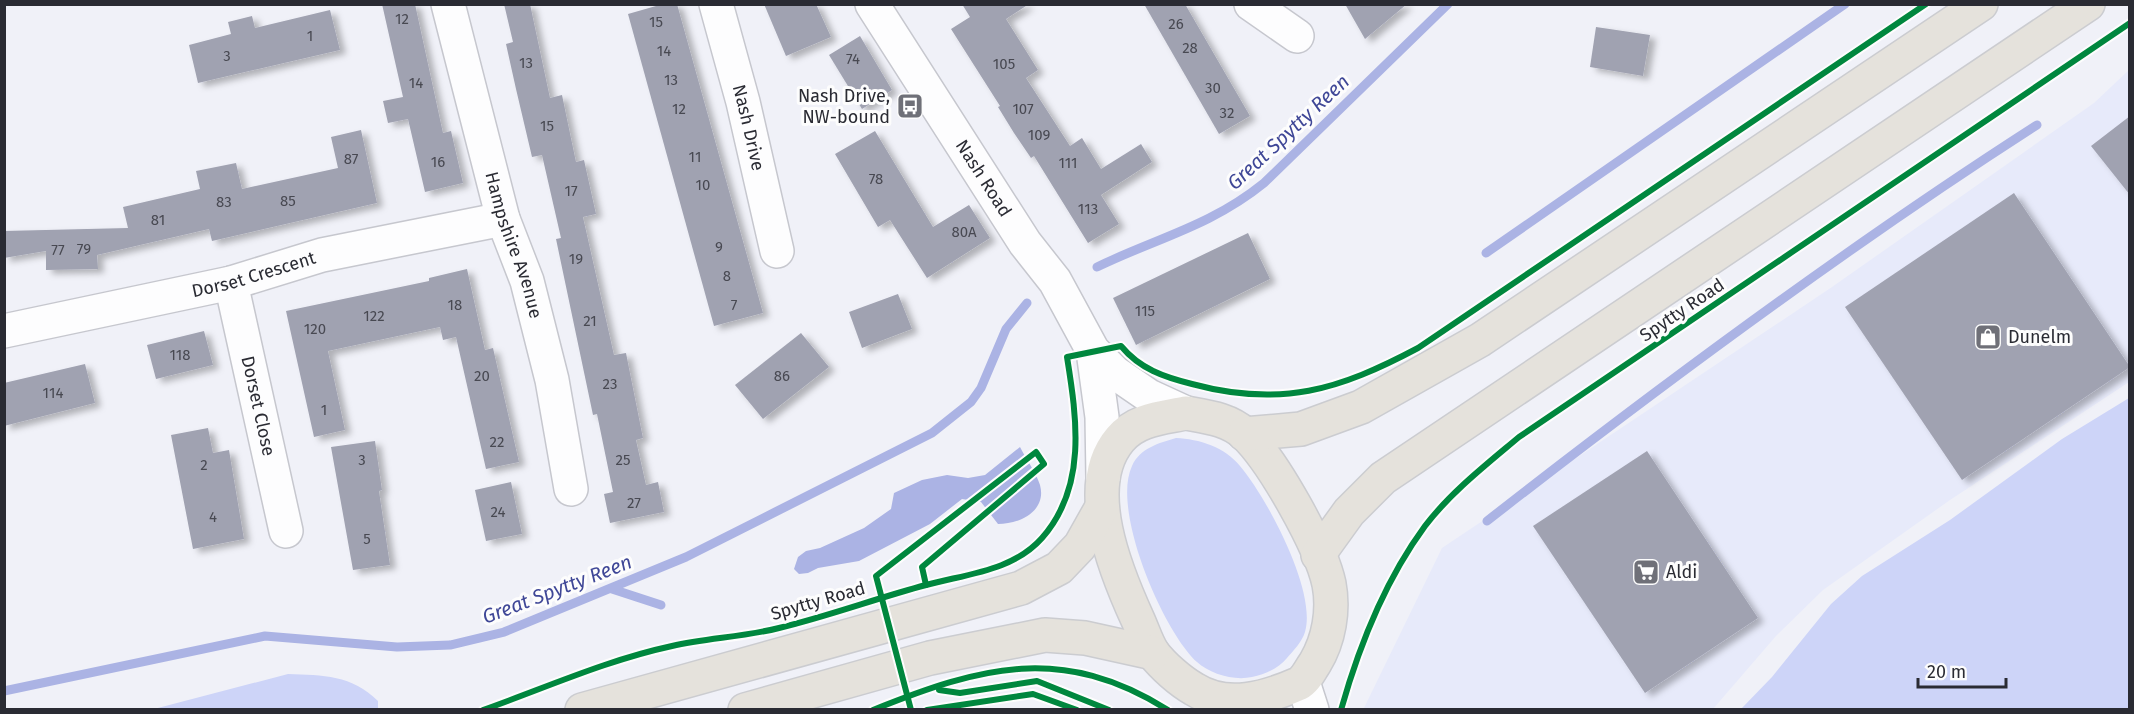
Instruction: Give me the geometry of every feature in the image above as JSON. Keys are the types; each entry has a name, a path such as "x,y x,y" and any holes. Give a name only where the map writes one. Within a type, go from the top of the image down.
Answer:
{"main road":[{"path":"1244,434 1301,429 1361,407 1480,340 1981,4"},
{"name":"Spytty Road","path":"1318,555 1349,512 1383,478 2088,4"},
{"path":"582,710 1021,588 1059,568 1080,546 1103,493 1111,454 1120,439 1139,423 1186,414 1219,418 1244,434 1274,472 1318,555 1329,584 1330,616 1324,648 1307,696 1267,698 1230,705 1196,690 1153,652 1129,599 1110,545 1103,493"},
{"path":"745,710 930,658 1046,635 1085,638 1153,652"}],"street":[{"name":"Hampshire Avenue","path":"448,4 503,219 527,281 552,380 571,489"},
{"name":"Nash Drive","path":"716,4 743,102 777,251"},
{"name":"Nash Road","path":"872,4 1025,243 1055,281 1093,351 1114,372 1149,396 1186,414"},
{"path":"1251,4 1297,36"},
{"name":"Dorset Crescent","path":"4,331 231,282 322,255 503,219"},
{"name":"Dorset Close","path":"231,282 286,531"},
{"name":"Nash Road","path":"1093,351 1102,417 1103,493"}],"shaded area":[{"path":"2129,70 2129,382 1950,500 1823,590 1776,636 1713,709 1363,710 1442,548 1832,287 2094,103"},
{"path":"2129,398 2129,709 1741,709 1772,677 1831,604 1862,576 1950,520 2062,439"},
{"path":"1176,438 1211,445 1234,459 1251,481 1276,522 1297,570 1307,614 1305,632 1300,643 1283,662 1266,673 1245,678 1223,676 1197,662 1170,624 1144,569 1134,539 1127,486 1132,466 1140,455 1157,444"},
{"path":"1020,447 1038,480 1041,494 1036,509 1023,519 998,524 981,502 962,499 930,524 859,561 818,568 808,573 799,574 794,569 798,557 806,551 820,548 864,528 891,509 894,493 922,480 947,475 968,478 985,475"},
{"path":"288,674 325,676 347,681 368,692 378,701 378,709 154,709"}],"building":[{"path":"382,4 415,4 443,133 451,131 463,183 425,192 408,119 388,123 383,101 403,97"},
{"path":"504,4 530,4 550,98 562,95 576,162 584,160 596,214 583,217 614,355 626,353 643,438 636,440 646,485 658,482 664,512 610,523 604,494 613,492 597,414 593,415 556,239 561,238 542,155 532,157 516,89 506,44 513,42"},
{"path":"663,4 677,4 763,313 714,326 628,14"},
{"path":"764,4 816,4 831,37 786,56"},
{"path":"962,4 1029,4 1006,19 1038,70 1026,78 1070,146 1082,138 1101,169 1141,144 1152,162 1101,195 1119,224 1088,243 1034,156 1031,158 1014,133 998,107 1000,106 951,29 970,17"},
{"path":"1144,4 1185,4 1250,116 1219,134"},
{"path":"1345,4 1407,4 1365,39"},
{"path":"330,10 340,50 198,83 189,45 231,34 228,22 252,16 255,28"},
{"path":"1596,27 1650,35 1643,76 1590,67"},
{"path":"860,36 892,90 862,109 829,55"},
{"path":"2130,116 2130,195 2091,146"},
{"path":"361,130 377,203 212,241 209,229 97,255 98,269 46,270 46,251 4,258 4,231 128,228 123,207 200,189 196,171 236,163 242,189 338,168 331,137"},
{"path":"875,131 933,227 969,205 990,238 927,278 890,220 878,227 835,154"},
{"path":"2014,193 2130,367 1962,480 1845,307"},
{"path":"1248,233 1270,279 1136,345 1113,298"},
{"path":"467,269 485,350 493,348 519,462 486,469 456,337 443,340 440,327 328,351 345,430 314,437 286,311 429,281 429,278"},
{"path":"898,294 912,329 862,348 849,312"},
{"path":"204,331 213,365 156,379 147,345"},
{"path":"801,333 829,367 763,419 735,385"},
{"path":"85,364 95,403 4,426 4,383"},
{"path":"208,428 213,453 229,450 244,539 193,549 171,435"},
{"path":"375,441 382,490 379,491 390,565 353,570 331,447"},
{"path":"1647,451 1758,618 1645,693 1533,526"},
{"path":"511,482 522,534 486,541 475,490"}],"waterway":[{"name":"Great Spytty Reen","path":"1097,267 1204,221 1244,198 1264,183 1448,4"},
{"path":"1486,253 1845,4"},
{"path":"1487,521 1621,418 1826,267 2037,125"},
{"name":"Great Spytty Reen","path":"4,691 265,636 397,647 450,645 504,632 686,557 932,433 971,402 981,388 1006,329 1027,303"},
{"path":"612,589 661,605"}],"cycle path":[{"path":"483,710 648,652 685,643 779,628 908,590 988,570 1017,558 1042,538 1056,518 1066,497 1072,475 1075,452 1074,404 1067,357 1121,346 1136,361 1162,375 1224,391 1254,394 1309,391 1362,375 1418,348 1926,4"},
{"path":"1341,710 1365,638 1398,568 1435,514 1482,468 1519,437 2130,23"},
{"path":"911,710 876,576 1036,452 1044,464 922,567 926,585"},
{"path":"873,710 950,682 986,673 1022,669 1057,669 1093,676 1129,689 1168,710"},
{"path":"939,690 960,693 1037,681 1109,710"},
{"path":"927,710 1033,694 1077,710"}],"place":[{"name":"Nash Drive, NW-bound","path":"910,106"},
{"name":"Dunelm","path":"1988,337"},
{"name":"Aldi","path":"1646,572"}]}
